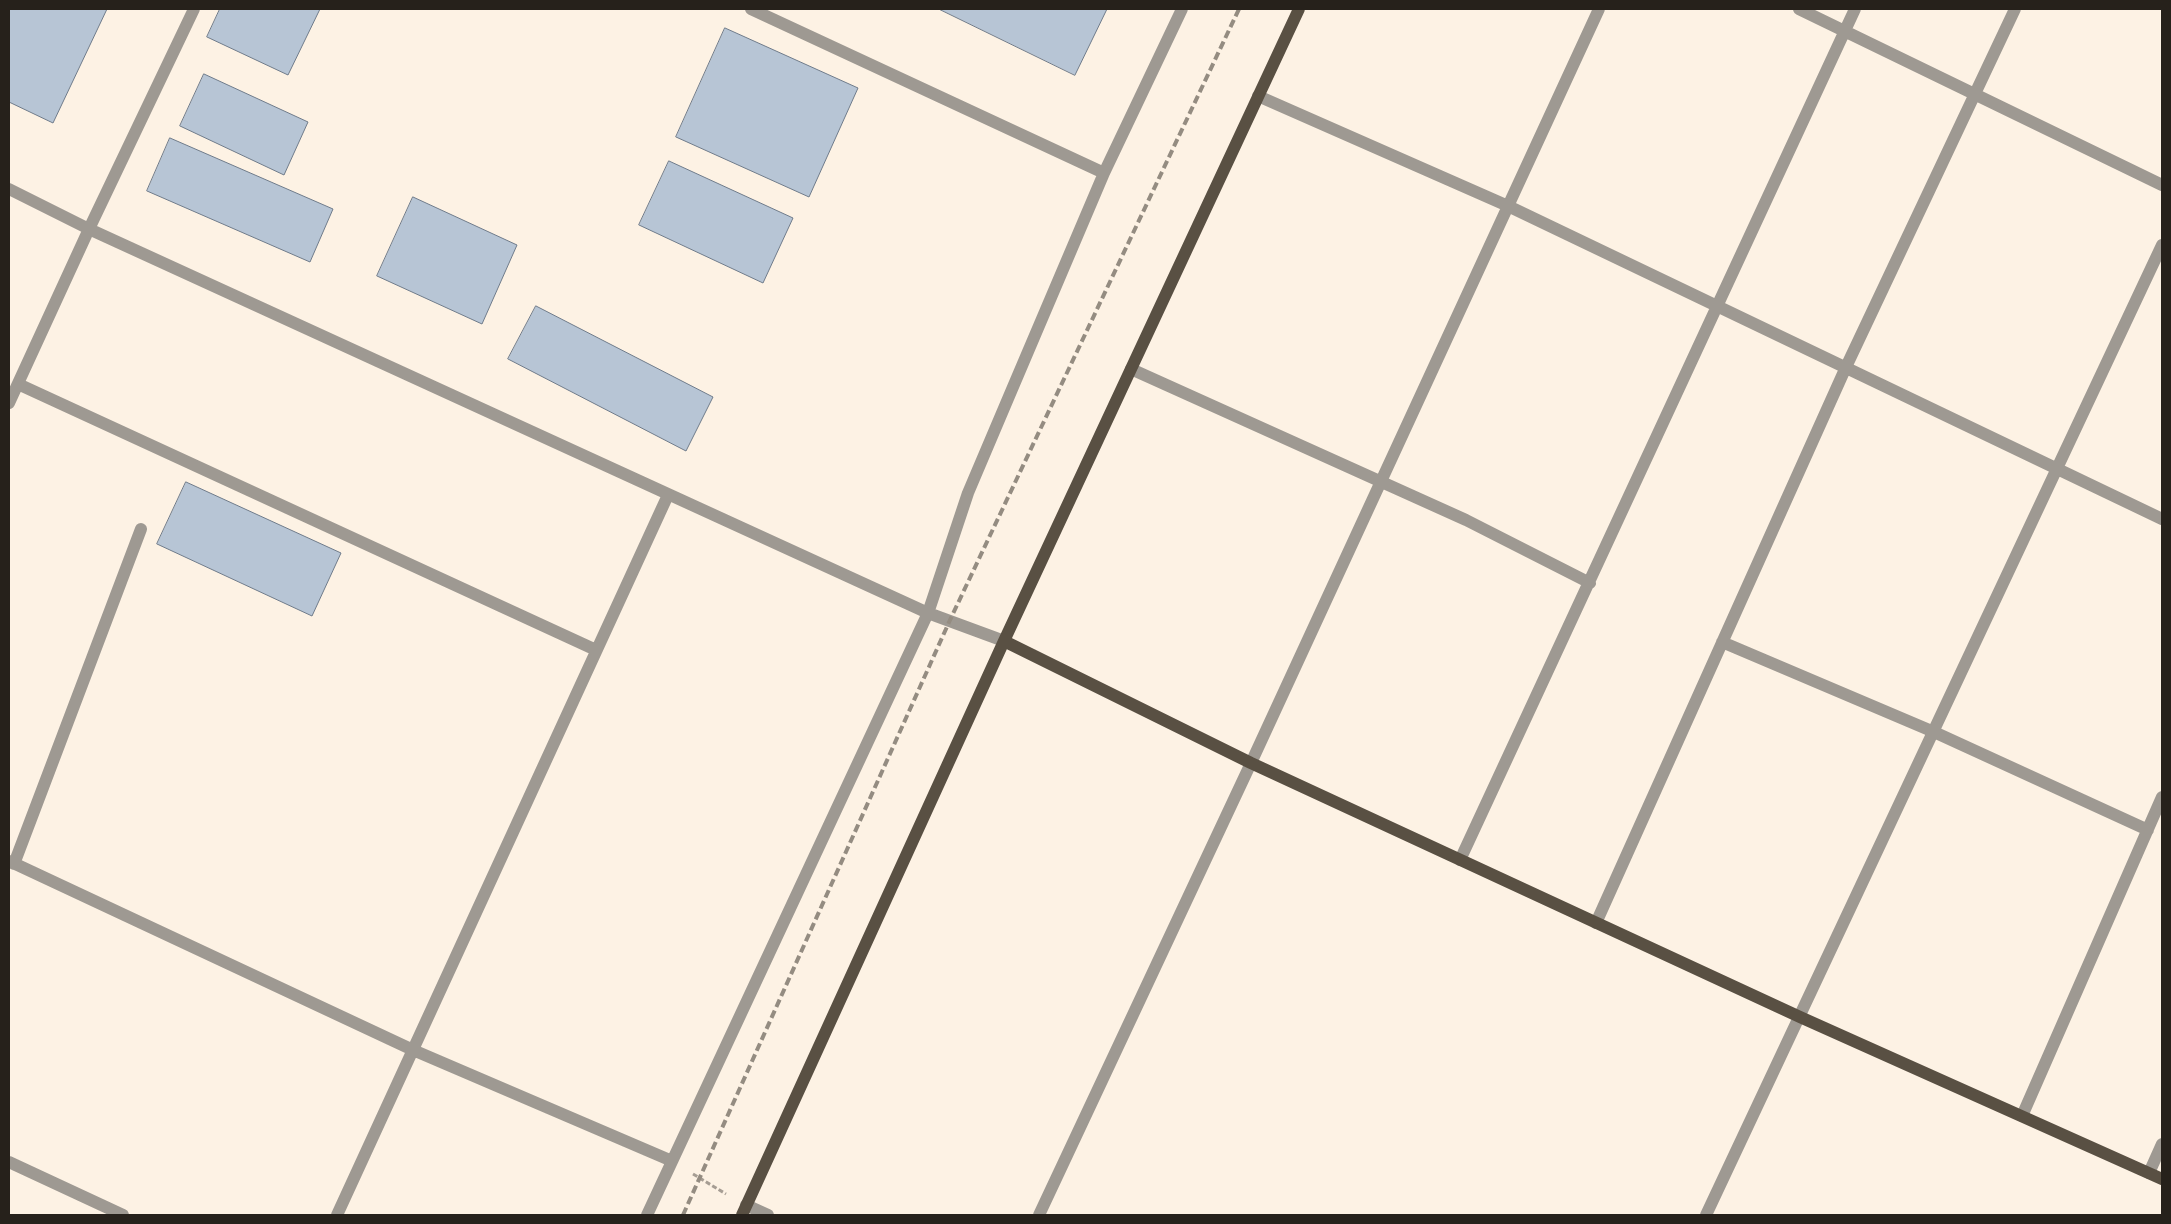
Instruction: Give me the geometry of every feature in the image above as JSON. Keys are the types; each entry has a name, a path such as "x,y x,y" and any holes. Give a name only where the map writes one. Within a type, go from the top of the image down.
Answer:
{"main road":[{"path":"744,1210 1004,641 1299,9"},
{"path":"1004,641 1251,763 1800,1017 2162,1179"}],"street":[{"path":"9,403 89,229 194,9"},
{"path":"750,9 1104,173"},
{"path":"647,1215 928,613 968,494 1104,173 1182,9"},
{"path":"1039,1215 1251,763 1599,9"},
{"path":"1799,9 2162,185"},
{"path":"1460,860 1855,9"},
{"path":"1596,923 1846,368 2014,9"},
{"path":"1258,96 1508,206 2162,519"},
{"path":"9,189 89,229 668,495 928,613 1004,641"},
{"path":"1706,1215 2162,245"},
{"path":"1132,369 1466,520 1590,583"},
{"path":"18,384 596,650"},
{"path":"337,1215 668,495"},
{"path":"141,529 11,863 413,1050 672,1161"},
{"path":"1722,642 1934,732 2148,830"},
{"path":"2022,1116 2162,797"},
{"path":"2149,1173 2162,1144"},
{"path":"9,1162 123,1215"},
{"path":"744,1210 768,1215"}],"path":[{"path":"672,1161 744,1210"}],"building":[{"path":"9,9 107,9 53,123 9,102"},
{"path":"220,9 320,9 288,75 207,37"},
{"path":"939,9 1107,9 1075,75"},
{"path":"725,28 858,88 809,197 676,137"},
{"path":"204,74 308,122 284,175 180,126"},
{"path":"170,138 333,209 310,262 147,191"},
{"path":"669,161 793,218 763,283 639,225"},
{"path":"413,197 517,245 482,324 377,276"},
{"path":"536,306 713,397 686,451 508,359"},
{"path":"186,482 341,553 312,616 157,544"}],"railway":[{"path":"683,1215 950,620 1239,9"}]}
